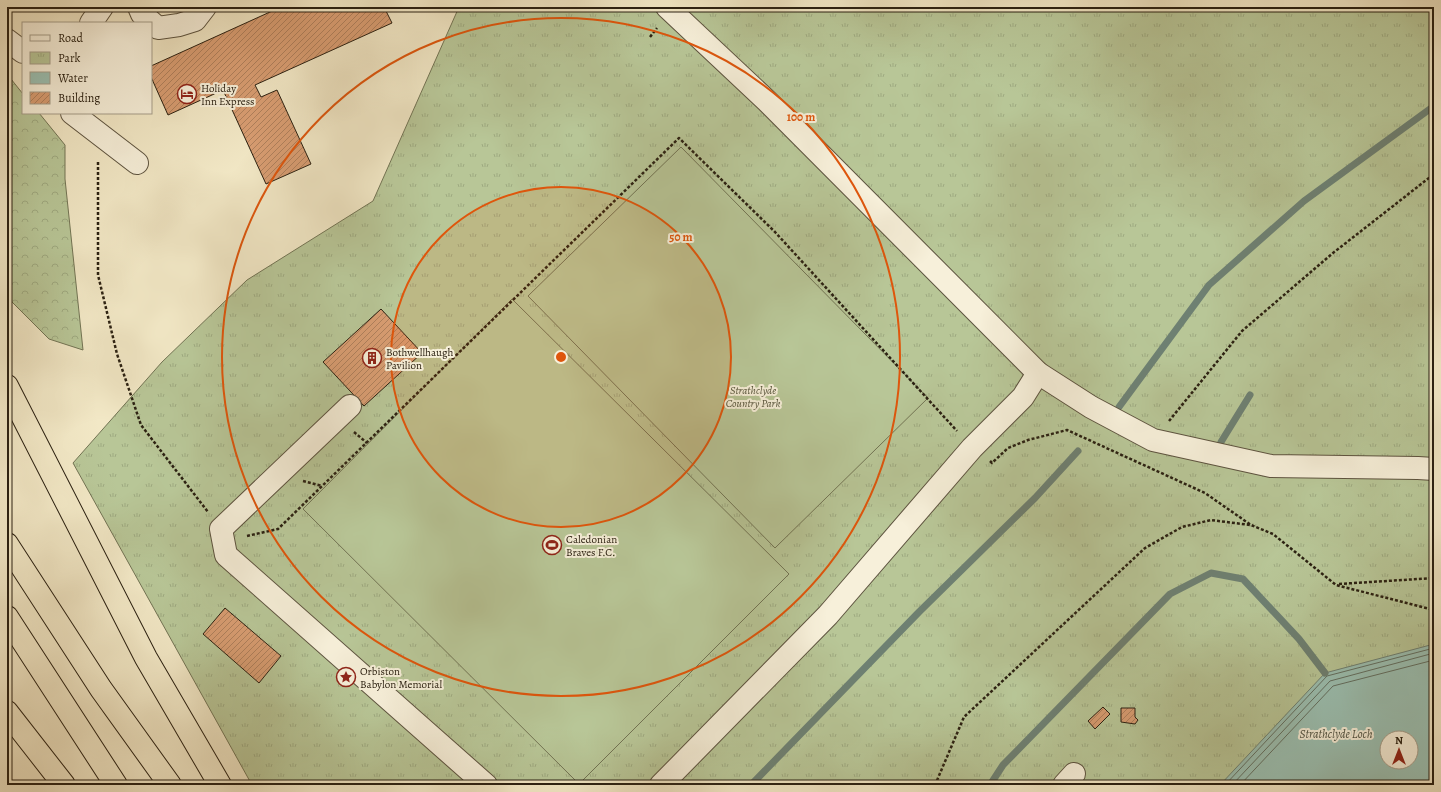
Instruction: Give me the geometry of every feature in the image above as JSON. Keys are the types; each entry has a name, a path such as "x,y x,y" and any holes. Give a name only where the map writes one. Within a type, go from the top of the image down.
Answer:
{"highway":[{"path":"7,386 146,658 220,785"},
{"path":"7,544 101,689 170,785"},
{"path":"7,617 116,785"},
{"path":"7,712 64,785"}],"street":[{"path":"92,22 102,7"},
{"path":"139,7 142,14 151,22"},
{"path":"152,23 158,28 179,25 195,20 205,7"},
{"path":"667,7 767,101 1038,373 1091,407 1153,440 1271,466 1434,469"},
{"path":"7,40 22,51"},
{"path":"73,114 137,163"},
{"path":"661,785 828,615 972,448 1023,397 1038,373"},
{"path":"350,406 223,536 226,555 486,785"}],"path":[{"path":"98,134 98,275 117,354 141,425 223,536 278,529 679,138 775,232 972,448 992,463 1008,448 1028,440 1067,430 1205,493 1251,525 1273,534 1336,585 1434,610"},
{"path":"1153,440 1242,331 1333,253 1434,174"},
{"path":"935,785 964,717 1145,548 1182,527 1211,520 1251,525"},
{"path":"1336,585 1434,578"}],"green space":[{"name":"Strathclyde Country Park","path":"459,7 1434,7 1434,785 252,785 73,463 162,362 247,280 373,201"},
{"path":"7,74 22,93 22,114 40,114 65,145 65,179 83,350 49,339 7,297"},
{"path":"681,147 928,398 775,548 528,296"},
{"name":"Caledonian Braves F.C.","path":"512,299 789,574 579,784 303,509"}],"water":[{"name":"Strathclyde Loch","path":"1434,644 1434,785 1220,785 1325,673"}],"building":[{"name":"Holiday Inn Express","path":"281,7 384,7 392,23 255,85 261,97 277,90 311,164 266,184 223,90 168,115 152,79 152,66"},
{"name":"Bothwellhaugh Pavilion","path":"381,309 422,353 364,406 323,362"},
{"path":"225,608 281,656 259,683 203,634"},
{"path":"1103,707 1110,714 1095,729 1088,721"},
{"path":"1121,708 1135,708 1135,717 1138,720 1135,724 1121,722"}],"waterway":[{"path":"1119,407 1209,285 1304,201 1434,106"},
{"path":"1221,442 1250,395"},
{"path":"751,785 919,612 1035,498 1078,451"},
{"path":"990,785 1003,765 1170,594 1211,573 1243,579 1299,639 1325,673"}],"place":[{"name":"Holiday Inn Express","path":"187,94"},
{"name":"Bothwellhaugh Pavilion","path":"372,358"},
{"name":"Caledonian Braves F.C.","path":"552,545"},
{"name":"Orbiston Babylon Memorial","path":"346,677"}]}
